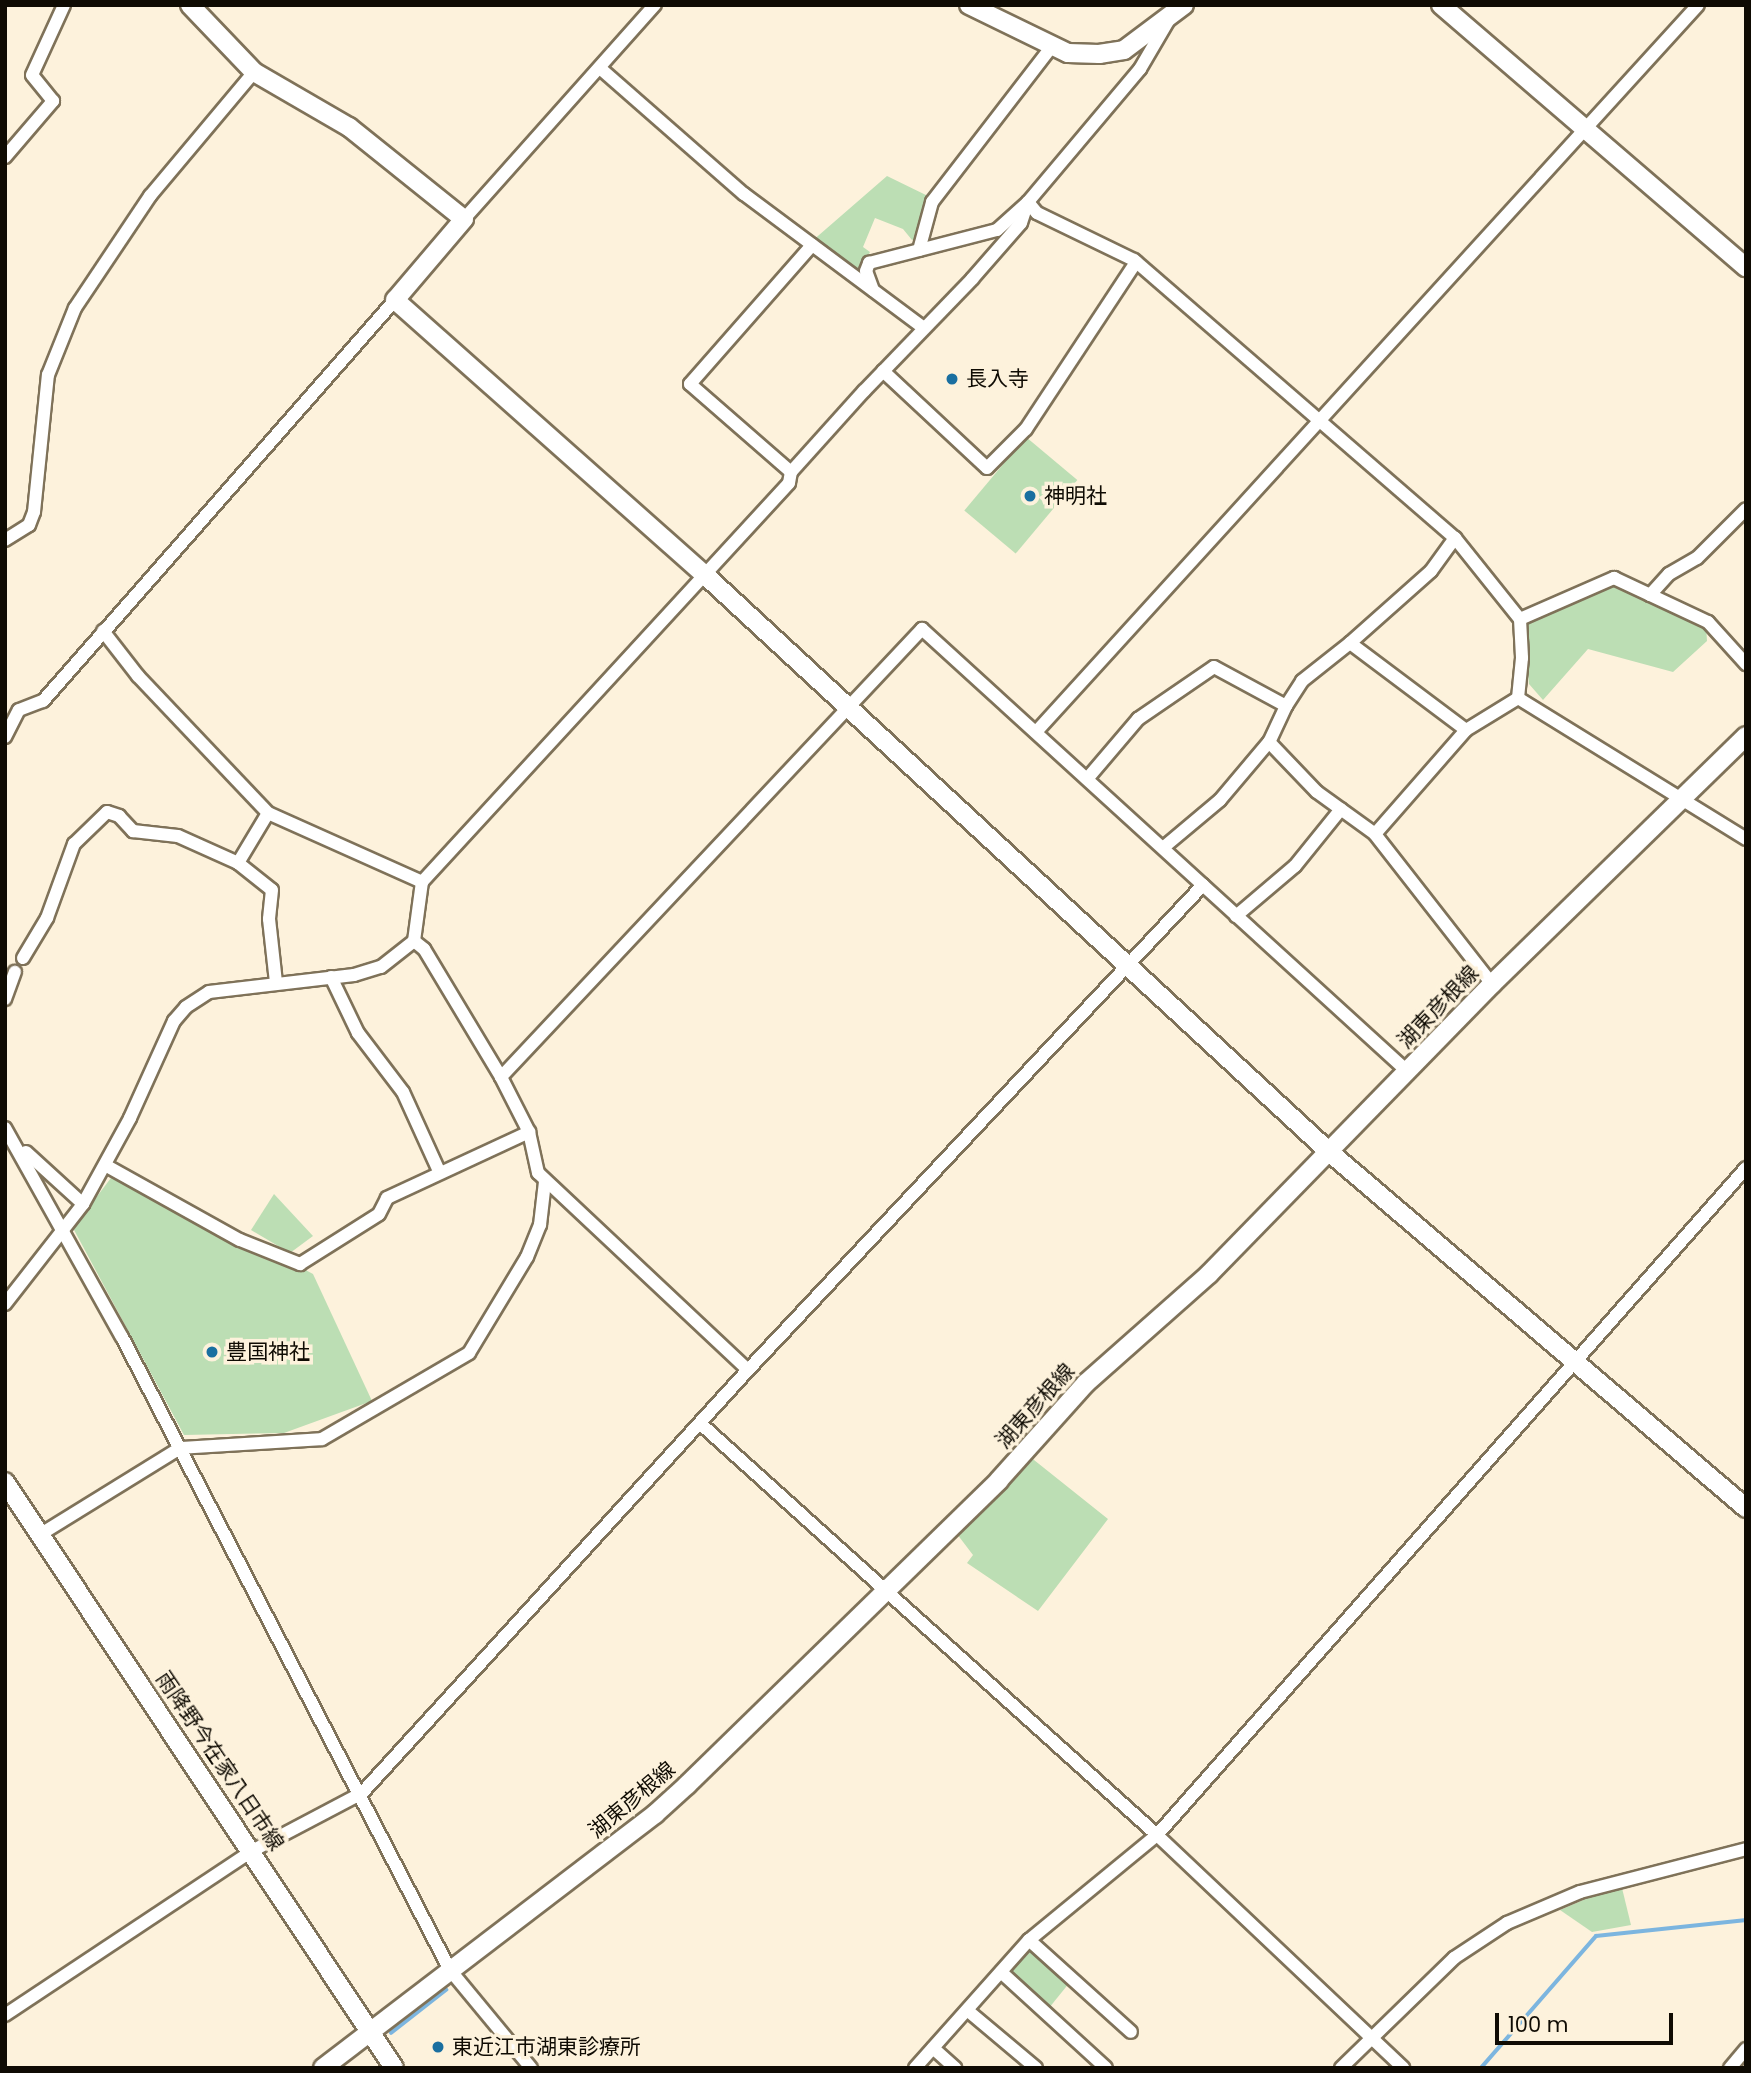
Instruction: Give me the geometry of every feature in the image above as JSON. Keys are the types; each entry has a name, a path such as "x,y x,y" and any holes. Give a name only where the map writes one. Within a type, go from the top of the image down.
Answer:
{"street":[{"path":"5,157 53,101 32,75 64,5"},
{"path":"190,5 254,72 349,127 464,219"},
{"path":"5,737 19,710 43,701 464,219 601,69 655,5"},
{"path":"969,5 1068,53 1124,50 1168,21 1184,5"},
{"path":"1441,5 1586,126 1746,267"},
{"path":"1036,732 1318,418 1698,5"},
{"path":"873,290 866,271 869,263 996,230 1028,202 1140,69 1168,21"},
{"path":"919,250 932,202 1053,45"},
{"path":"601,69 744,194 924,328"},
{"path":"5,540 29,525 34,512 48,375 75,308 149,196 254,72"},
{"path":"1028,202 1037,213 1136,262 1455,538 1520,619 1522,658 1518,698"},
{"path":"5,1304 83,1204 174,1021 186,1007 209,992 331,977 381,967 414,941 422,882 789,483 792,472 1021,223 1028,202"},
{"path":"792,472 690,384 812,246"},
{"path":"883,371 987,468 1026,429 1136,262"},
{"path":"395,300 705,575 1327,1150 1746,1508"},
{"path":"1650,595 1669,574 1697,558 1746,509"},
{"path":"1164,847 1220,800 1269,742 1286,706 1302,681 1431,572 1455,538"},
{"path":"1520,619 1614,578 1708,622 1746,664"},
{"path":"501,1077 922,629 1408,1072"},
{"path":"103,631 138,676 268,813 422,882"},
{"path":"1350,643 1466,730"},
{"path":"1087,779 1138,719 1214,667 1286,706"},
{"path":"1375,834 1466,730 1518,698"},
{"path":"1518,698 1746,839"},
{"name":"湖東彦根線","path":"323,2068 655,1814 885,1594 999,1480 1086,1383 1209,1274 1327,1150 1408,1072 1492,984 1746,736"},
{"path":"1269,742 1317,792 1375,834 1492,984"},
{"path":"1236,916 1295,866 1341,810"},
{"path":"23,958 47,918 74,844 107,812 119,816 133,831 178,836 238,863 272,890 270,919 276,982"},
{"path":"238,863 268,813"},
{"path":"5,2015 252,1852 362,1793 702,1425 748,1370 1125,965 1203,886"},
{"path":"414,941 424,949 501,1077 529,1132 538,1173 545,1182 748,1370"},
{"path":"5,999 15,972"},
{"path":"331,977 358,1033 402,1092 439,1171"},
{"path":"5,1128 18,1145 65,1229 362,1793 450,1970 531,2068"},
{"path":"104,1165 240,1240 300,1264 379,1214 387,1198 439,1171 529,1132"},
{"path":"18,1145 83,1204"},
{"path":"915,2068 1029,1940 1157,1836 1746,1168"},
{"path":"41,1534 180,1448 322,1439 469,1353 527,1256 540,1225 545,1182"},
{"path":"702,1425 885,1594 1157,1836 1403,2068"},
{"name":"雨降野今在家八日市線","path":"5,1482 371,2029 394,2068"},
{"path":"1341,2068 1454,1958 1507,1923 1580,1892 1746,1849"},
{"path":"1029,1940 1131,2032"},
{"path":"1001,1972 1105,2068"},
{"path":"967,2010 1036,2068"},
{"path":"933,2048 955,2068"},
{"path":"1730,2068 1746,2049"}],"green space":[{"path":"887,176 930,197 919,237 912,240 903,229 875,218 863,247 870,252 863,266 850,271 811,242"},
{"path":"1026,437 1077,480 1016,554 964,511"},
{"path":"1615,581 1706,624 1707,641 1673,672 1588,649 1543,700 1529,684 1523,621"},
{"path":"117,1170 313,1274 372,1401 284,1433 184,1435 73,1228"},
{"path":"274,1194 313,1236 290,1253 251,1230"},
{"path":"1029,1456 1108,1519 1038,1611 967,1563 973,1555 957,1534"},
{"path":"1621,1884 1631,1925 1592,1932 1560,1910"},
{"path":"1032,1950 1070,1982 1049,2008 1012,1975 1012,1969"}],"waterway":[{"path":"1481,2068 1596,1936 1746,1920"},
{"path":"391,2033 446,1990"}],"place":[{"name":"長入寺","path":"952,379"},
{"name":"神明社","path":"1030,496"},
{"name":"豊国神社","path":"212,1352"},
{"name":"東近江市湖東診療所","path":"438,2047"}]}
